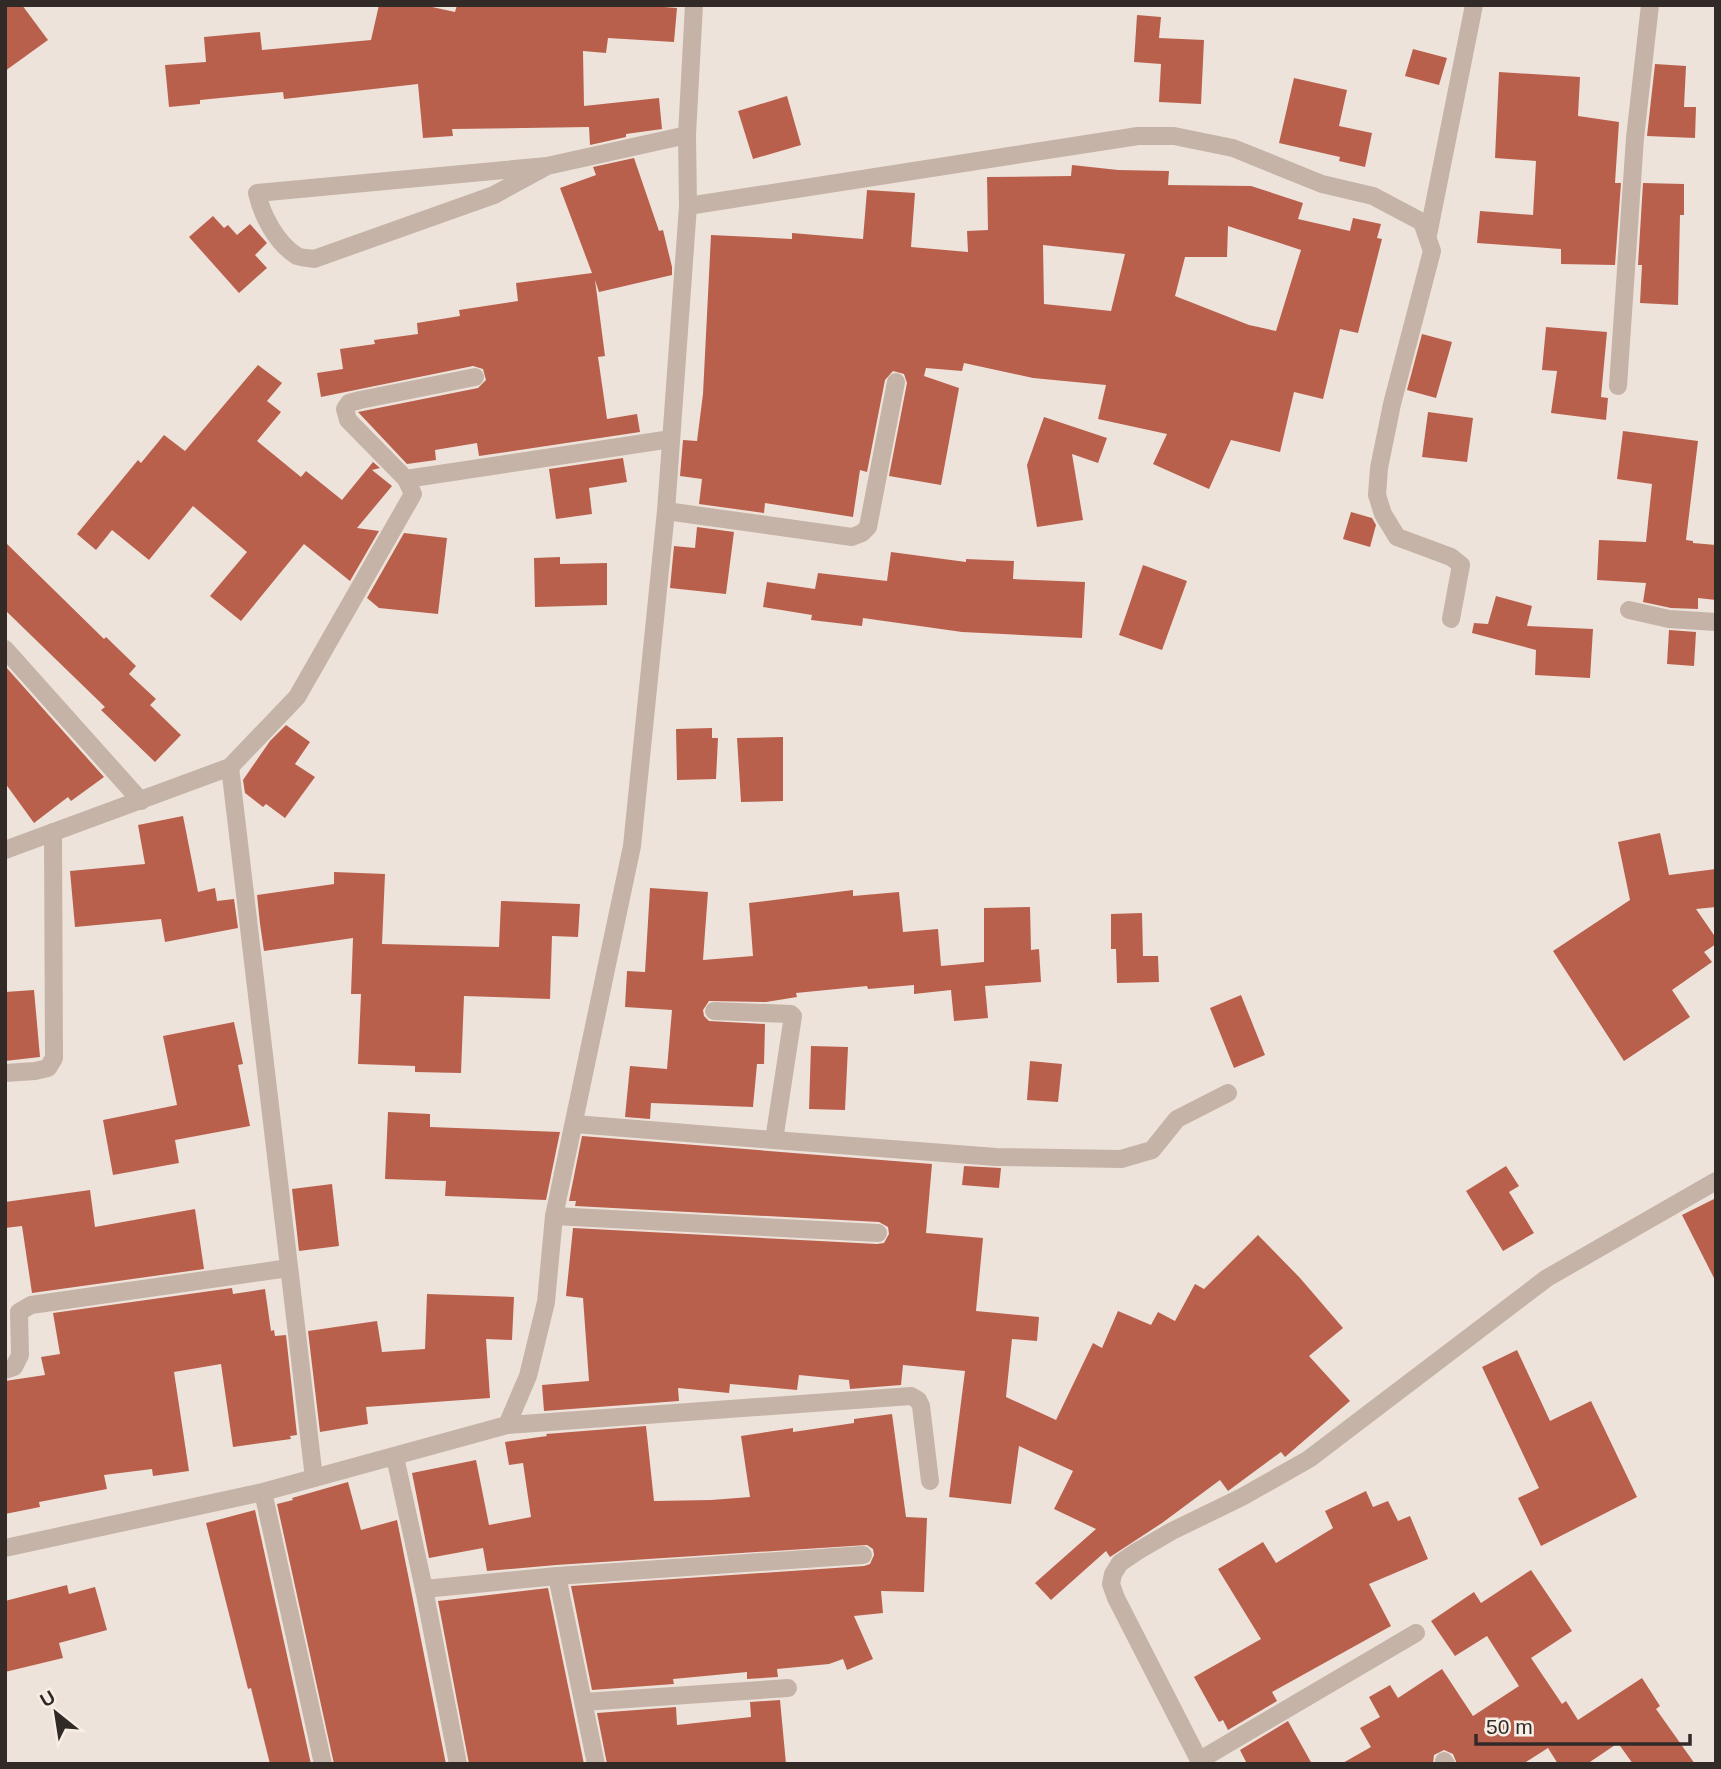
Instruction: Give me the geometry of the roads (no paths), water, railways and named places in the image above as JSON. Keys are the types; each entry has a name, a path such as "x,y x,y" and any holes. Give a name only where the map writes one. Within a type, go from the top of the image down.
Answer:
{"street":[{"path":"507,1425 528,1376 546,1302 554,1216 632,846 666,511 688,206 687,135 694,5"},
{"path":"1428,235 1474,5"},
{"path":"1618,386 1635,138 1650,5"},
{"path":"547,166 494,195 314,259 298,257 275,234 261,211 257,193 547,166 687,135"},
{"path":"688,206 1138,136 1174,136 1233,148 1322,184 1373,197 1422,222 1432,251 1392,404 1379,468 1377,495 1383,514 1397,537 1451,557 1461,565 1451,620"},
{"path":"8,843 53,832 230,767 297,697 413,494 406,479 348,420 345,409 349,403 360,400 475,377"},
{"path":"666,511 852,537 862,533 868,527 897,382"},
{"path":"406,479 671,439"},
{"path":"1629,610 1670,619 1716,622"},
{"path":"5,649 141,801"},
{"path":"230,767 314,1478"},
{"path":"5,1073 48,1068 54,1058 53,832"},
{"path":"714,1011 793,1016 774,1140"},
{"path":"575,1124 996,1157 1121,1159 1152,1150 1177,1119 1228,1093"},
{"path":"1416,1633 1200,1762 1130,1628 1111,1584 1113,1574 1120,1563 1171,1531 1242,1497 1309,1459 1546,1278 1716,1181"},
{"path":"554,1216 878,1233"},
{"path":"5,1370 14,1367 20,1355 19,1312 31,1305 289,1268"},
{"path":"5,1548 263,1492 507,1425 911,1396 918,1400 921,1406 930,1481"},
{"path":"395,1457 424,1589 457,1764"},
{"path":"263,1492 323,1764"},
{"path":"424,1589 557,1576 863,1555"},
{"path":"557,1576 596,1764"},
{"path":"584,1702 788,1688"}]}
